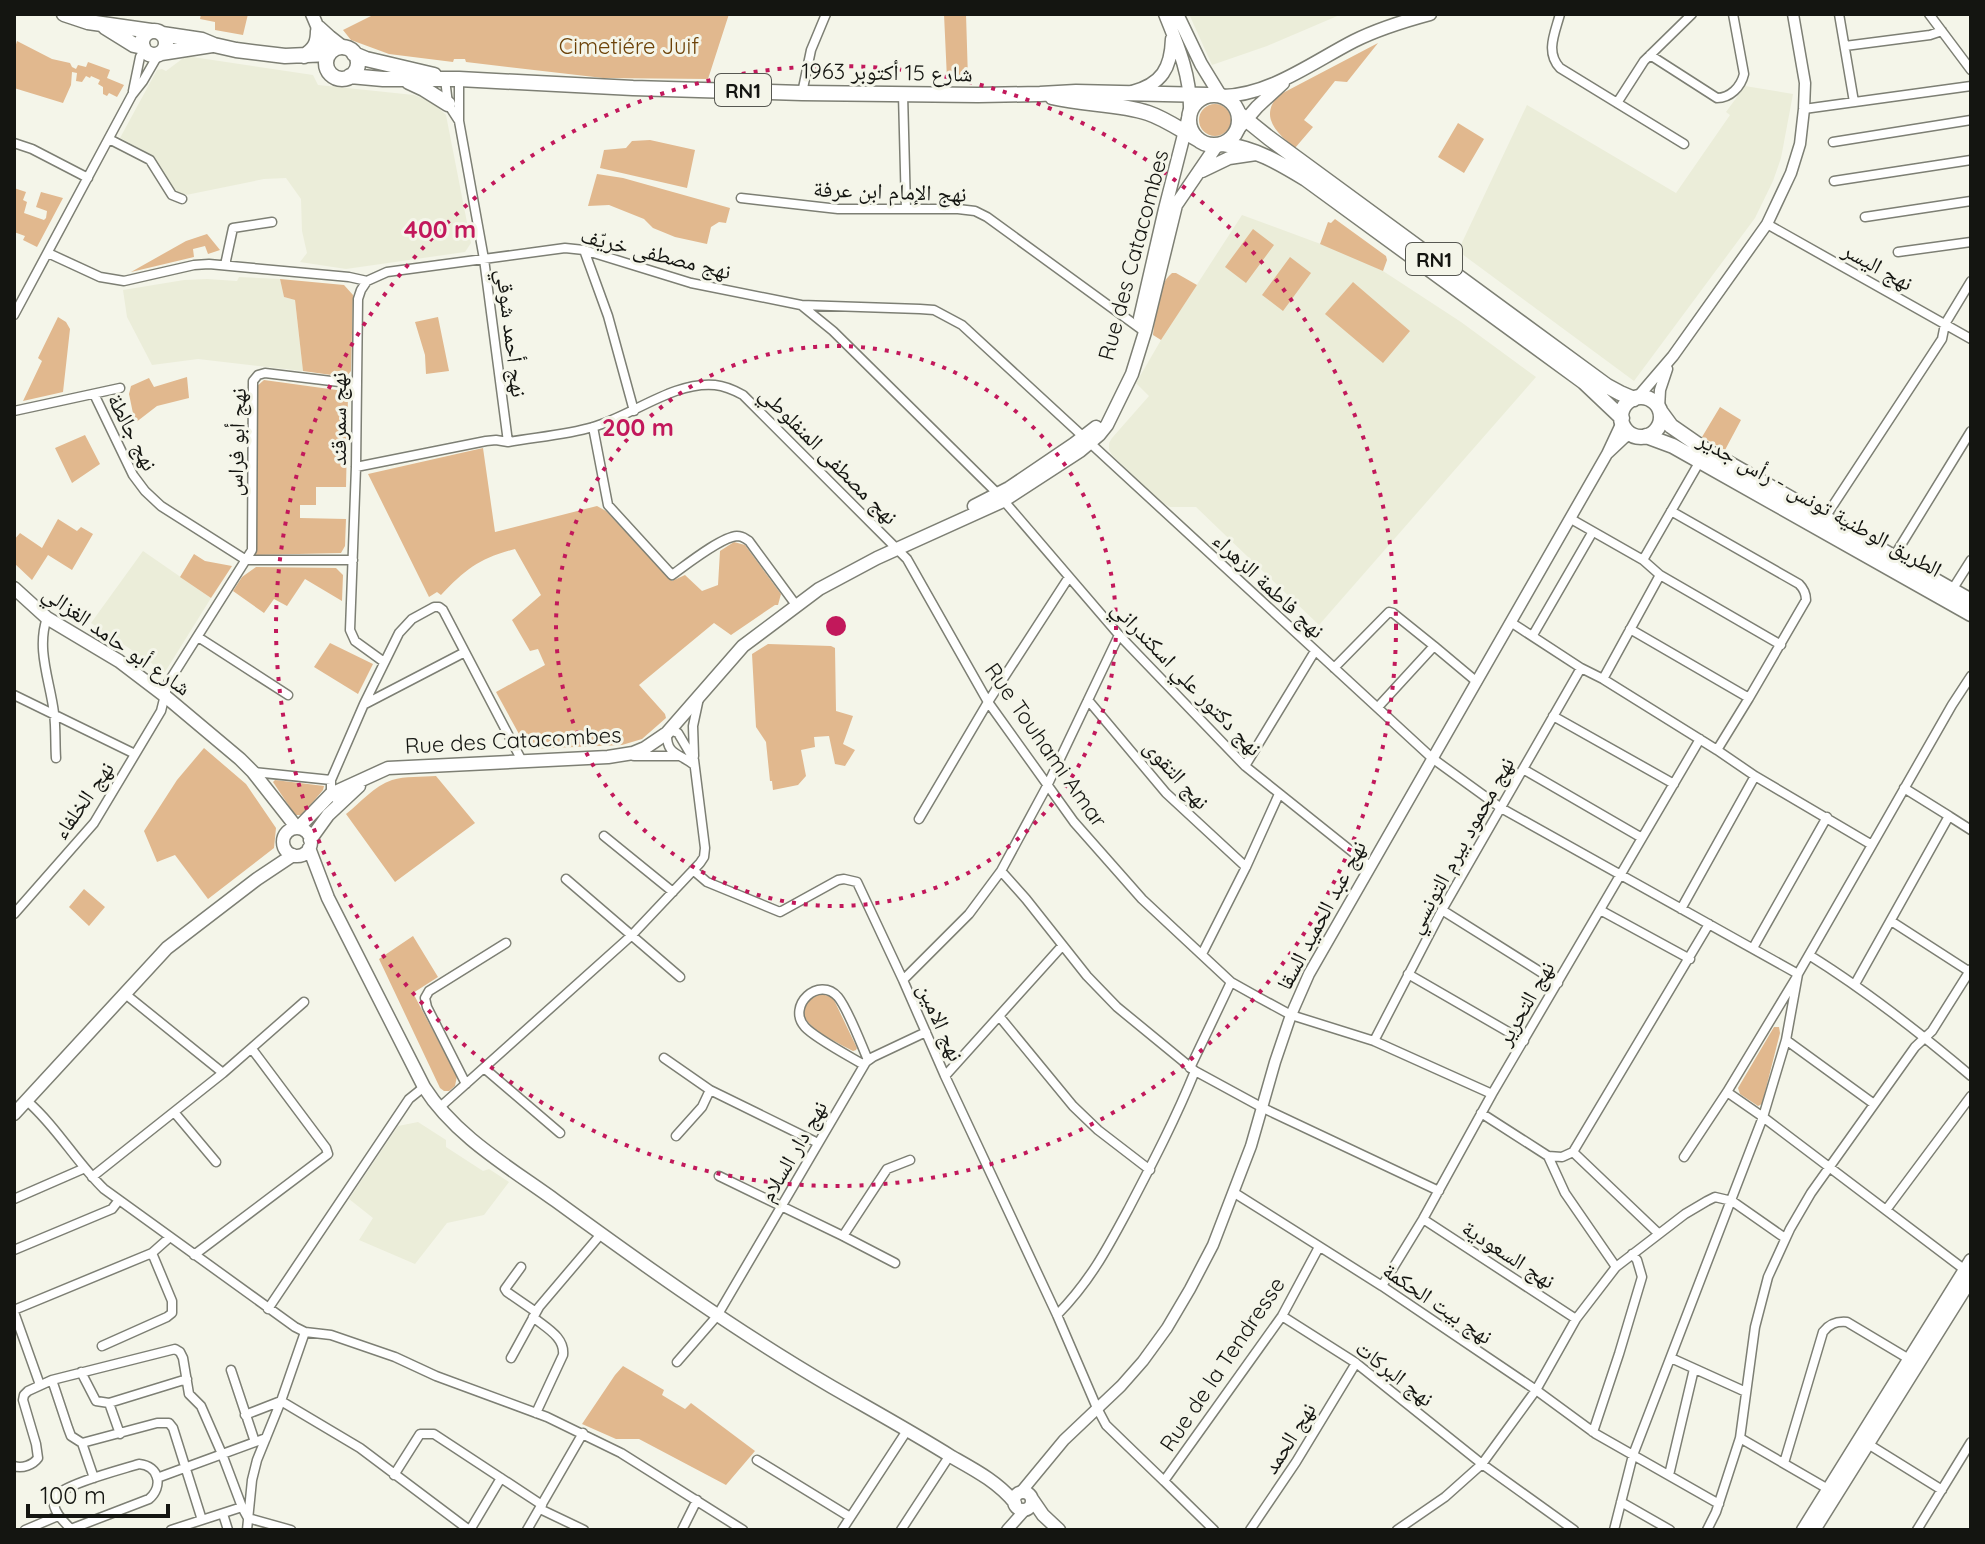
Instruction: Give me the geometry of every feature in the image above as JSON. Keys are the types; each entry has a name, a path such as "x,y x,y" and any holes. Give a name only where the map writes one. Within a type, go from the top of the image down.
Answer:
{"main road":[{"name":"RN1","path":"64,14 202,40 214,45 285,56 329,54 336,48 349,51"},
{"name":"Rue des Catacombes","path":"1141,330 1165,209 1191,126 1191,95 1185,68 1165,14"},
{"path":"1177,14 1217,95"},
{"path":"1191,126 1194,104 1217,95 1251,93 1293,75 1374,31 1430,14"},
{"name":"RN1","path":"91,20 134,45 151,51 214,45"},
{"path":"315,23 349,51 357,66 350,76"},
{"path":"315,23 329,54 326,62 331,74"},
{"path":"303,56 318,41 315,23"},
{"path":"1124,94 1150,85 1166,71 1170,62 1172,31"},
{"path":"157,32 166,44 151,51 143,37 157,32"},
{"name":"شارع 15 أكتوبر 1963","path":"349,51 366,59 452,79"},
{"name":"RN1","path":"285,56 338,79 350,76"},
{"path":"1220,145 1229,141 1240,120 1293,75"},
{"name":"شارع 15 أكتوبر 1963","path":"350,76 802,93 1217,95"},
{"path":"405,80 448,104"},
{"name":"شارع 15 أكتوبر 1963","path":"1040,94 1075,103 1143,111 1191,126"},
{"name":"RN1","path":"1217,95 1233,103 1240,120 1269,138 1607,386 1636,398 1650,399 1660,410"},
{"name":"RN1","path":"1191,126 1204,144 1220,145"},
{"name":"Rue des Catacombes","path":"336,799 370,775 394,767 621,756 645,748 669,732 743,646 796,605 896,547 1001,497 1087,440 1101,420 1141,330 1176,205 1220,145"},
{"name":"الطريق الوطنية تونس - رأس جدير","path":"1220,145 1263,154 1306,179 1575,375 1599,394 1630,427 1673,446 1971,614"},
{"path":"1199,173 1229,158 1263,154"},
{"path":"1636,398 1625,406 1630,427 1657,429 1660,410"},
{"name":"الطريق الوطنية تونس - رأس جدير","path":"1660,410 1671,426 1684,437 1893,558 1956,584 1971,601"},
{"name":"شارع أبو حامد الغزالي","path":"14,588 47,618 119,661 240,759 267,790 291,833"},
{"path":"257,879 291,833 336,799"},
{"path":"14,1114 167,948 257,879 302,850 336,799"},
{"path":"291,833 306,832 302,850 424,1087 460,1130 717,1316 831,1387 988,1478 1054,1526"},
{"path":"291,833 286,850 302,850"},
{"path":"1803,1530 1909,1359 1969,1270"},
{"path":"1814,1530 1969,1270"}],"street":[{"path":"802,93 811,50 826,14"},
{"path":"1560,14 1551,49 1555,63 1684,144"},
{"path":"1617,103 1644,61 1692,14 1702,14"},
{"path":"1650,55 1717,98 1730,96 1743,81 1744,74 1733,14"},
{"path":"1636,398 1673,356 1767,224 1791,173 1800,144 1805,83 1793,14"},
{"path":"1839,14 1854,102"},
{"path":"1929,14 1966,58 1971,70"},
{"path":"1845,46 1942,31"},
{"path":"132,95 140,57 151,51"},
{"path":"14,315 132,95 143,81 151,51"},
{"path":"452,79 459,121"},
{"name":"نهج أحمد شوقي","path":"452,79 448,104 459,121 484,259 508,442"},
{"path":"1804,109 1971,86"},
{"path":"903,94 906,209"},
{"path":"1833,142 1971,120"},
{"path":"109,139 150,160 172,195 182,199"},
{"path":"14,143 88,178"},
{"path":"1834,181 1971,160"},
{"name":"نهج الإمام ابن عرفة","path":"741,198 838,209 975,211 1141,330"},
{"path":"1865,217 1971,201"},
{"path":"225,265 233,228 272,222"},
{"name":"نهج اليسر","path":"1767,224 1971,339"},
{"path":"1898,252 1971,242"},
{"name":"نهج مصطفى خريّف","path":"48,253 100,277 124,281 194,265 225,265 367,281 387,272 565,248 584,250 691,283 801,305 833,331 1001,497"},
{"path":"584,250 608,316 634,411"},
{"name":"نهج سمرقند","path":"367,281 358,299 351,636 384,662"},
{"path":"1824,519 1942,339 1945,324 1971,281"},
{"name":"نهج فاطمة الزهراء","path":"801,305 934,310 962,325 1432,758 1501,808 1798,974"},
{"path":"1660,410 1662,380 1673,356"},
{"name":"نهج أبو فراس","path":"246,560 252,550 253,381 265,373 356,384"},
{"name":"نهج مصطفى المنفلوطي","path":"508,442 593,427 696,386 729,388 743,395 763,413 896,547"},
{"path":"94,394 120,388"},
{"name":"نهج جالطة","path":"14,411 94,394 139,485 161,506 246,560"},
{"path":"593,427 608,505 672,575 704,552 740,536 749,541 796,605"},
{"name":"نهج عبد الحميد السقا","path":"1023,1501 1036,1476 1064,1440 1121,1386 1167,1328 1213,1245 1251,1146 1291,1015 1309,974 1607,454 1624,438 1630,427"},
{"path":"1893,558 1971,431"},
{"path":"356,467 486,441 508,442"},
{"path":"1643,560 1700,461"},
{"name":"نهج دكتور علي اسكندراني","path":"1001,497 1119,635 1245,766 1370,866"},
{"path":"1671,511 1804,589 1806,600 1717,750"},
{"path":"1571,519 1781,645"},
{"path":"1533,635 1592,533"},
{"name":"Rue Touhami Amar","path":"896,547 907,559 988,702 1074,822 1142,899 1231,982 1291,1015 1374,1041 1492,1094"},
{"path":"165,696 168,683 246,560 353,560"},
{"path":"1956,584 1971,560"},
{"path":"1603,679 1660,575"},
{"path":"919,819 988,702 1069,577"},
{"path":"1956,584 1971,584"},
{"path":"336,799 331,780 384,662 405,625 434,607 443,610 522,761"},
{"path":"1334,668 1389,612 1477,682"},
{"path":"47,618 42,631 42,644 54,714 56,758"},
{"path":"1512,623 1755,776 1872,845"},
{"path":"1630,629 1749,698"},
{"name":"نهج الامين","path":"1119,635 1047,786 1001,871 969,914 903,980 1097,1408 1106,1425 1164,1481"},
{"path":"198,637 288,695"},
{"path":"1378,707 1434,646"},
{"path":"1245,766 1315,651"},
{"path":"364,704 465,652"},
{"name":"نهج محمود بيرم التونسي","path":"1374,1041 1442,910 1581,668"},
{"path":"1684,1157 1798,974 1971,676"},
{"path":"14,695 135,754"},
{"name":"نهج الخلفاء","path":"14,914 94,823 161,711 165,696"},
{"path":"439,1108 632,935 704,857 694,763 693,726 699,698"},
{"name":"نهج التقوى","path":"1088,700 1166,793 1246,867"},
{"path":"1553,716 1674,784"},
{"path":"669,732 678,733 694,763 669,748 669,732"},
{"name":"نهج التحرير","path":"1382,1286 1700,739"},
{"path":"621,756 679,756"},
{"path":"1523,769 1642,838"},
{"path":"253,772 331,780"},
{"path":"1681,909 1755,776"},
{"path":"1904,788 1971,830"},
{"path":"1202,954 1279,794"},
{"path":"1855,984 1949,816"},
{"path":"1753,948 1827,817"},
{"path":"604,836 673,892"},
{"path":"693,870 707,882 780,912 838,880 857,882 903,980"},
{"path":"1001,871 1087,976 1117,1007 1193,1069 1263,1108 1439,1191"},
{"path":"566,879 680,977"},
{"path":"1442,910 1558,983"},
{"path":"1600,910 1690,959"},
{"path":"1707,1530 1719,1504 1740,1438 1755,1327 1768,1277 1785,1238 1799,1212 1874,1104 1915,1047 1932,1031 1970,970 1891,921"},
{"path":"1481,1113 1548,1156 1562,1157 1573,1152 1709,924"},
{"path":"466,1084 425,998 429,991 506,943"},
{"path":"945,1076 1062,946"},
{"path":"1809,955 1855,984 1926,1037 1971,1076"},
{"path":"1408,974 1524,1041"},
{"path":"1614,1530 1633,1455 1763,1117 1786,1040 1798,974"},
{"path":"1057,1315 1097,1267 1150,1170 1231,982"},
{"path":"819,989 838,998 866,1062 805,1027 799,1014 806,995 819,989"},
{"path":"124,993 223,1073"},
{"path":"92,1177 223,1073 304,1002"},
{"path":"999,1016 1073,1106 1098,1130 1150,1170"},
{"path":"866,1062 926,1032"},
{"path":"1786,1040 1874,1104"},
{"path":"194,1255 328,1154 252,1049"},
{"path":"664,1058 710,1090 818,1143"},
{"name":"نهج دار السلام","path":"677,1362 717,1316 866,1062"},
{"path":"484,1068 560,1133"},
{"path":"268,1309 409,1099 424,1087"},
{"path":"676,1136 702,1107 710,1090"},
{"path":"1727,1092 1969,1270"},
{"path":"1886,1210 1971,1096"},
{"path":"27,1101 43,1115 92,1177 119,1200 295,1327 305,1332 331,1335 395,1357 583,1433 621,1453 743,1530"},
{"path":"174,1112 216,1162"},
{"path":"1573,1152 1659,1234"},
{"path":"1548,1156 1565,1193 1616,1267"},
{"path":"843,1236 887,1169 910,1160"},
{"path":"14,1199 85,1168"},
{"path":"719,1176 895,1263"},
{"name":"نهج بيت الحكمة","path":"1233,1192 1382,1286 1593,1432 1719,1504"},
{"path":"1397,1530 1411,1526 1482,1464 1536,1390 1576,1319 1616,1267 1685,1214 1715,1197 1732,1201 1785,1238"},
{"path":"14,1250 112,1209 119,1200"},
{"name":"نهج السعودية","path":"1423,1219 1576,1319"},
{"path":"511,1358 535,1314 601,1234"},
{"path":"40,1385 14,1311 152,1253 170,1237"},
{"name":"Rue de la Tendresse","path":"1214,1530 1164,1481 1282,1316 1319,1247"},
{"path":"102,1346 172,1313 172,1301 152,1253"},
{"path":"1593,1432 1642,1277 1632,1254"},
{"path":"521,1267 505,1289 535,1314 564,1346 563,1355 536,1413"},
{"name":"نهج البركات","path":"1282,1316 1356,1363 1482,1464 1574,1530"},
{"path":"1784,1463 1823,1332 1828,1326 1847,1322 1909,1359"},
{"path":"247,1530 257,1460 305,1332"},
{"path":"14,1466 26,1466 38,1458 23,1397 28,1391 52,1380 177,1349 182,1355 189,1394 201,1404 248,1518 291,1530"},
{"path":"1671,1358 1746,1392"},
{"name":"نهج الحمد","path":"1250,1530 1356,1363"},
{"path":"1669,1475 1694,1369"},
{"path":"231,1370 255,1442"},
{"path":"81,1372 96,1401 109,1403 187,1379"},
{"path":"52,1380 71,1436 82,1443 94,1478"},
{"path":"245,1415 281,1401"},
{"path":"281,1401 360,1448 469,1530 501,1478"},
{"path":"109,1403 120,1434"},
{"path":"82,1443 157,1423 169,1423 202,1520"},
{"path":"842,1530 908,1429"},
{"path":"527,1530 583,1433"},
{"path":"394,1475 420,1434 434,1434 541,1507 584,1530"},
{"path":"157,1478 266,1438"},
{"path":"1740,1438 1828,1489"},
{"path":"1917,1530 1971,1442"},
{"path":"1868,1444 1942,1490"},
{"path":"901,1530 950,1455"},
{"path":"757,1460 850,1517"},
{"path":"54,1517 71,1529 149,1499 156,1491 157,1478 150,1466 139,1464 60,1491 54,1495 52,1502 54,1530"},
{"path":"682,1530 697,1500"},
{"path":"1008,1528 1023,1501"},
{"path":"1621,1502 1670,1530"},
{"path":"171,1530 242,1507"},
{"path":"223,1514 228,1530"},
{"path":"25,1530 54,1517"}],"shaded area":[{"path":"1189,14 1342,14 1212,65"},
{"path":"186,56 313,75 318,85 414,95 432,102 446,115 471,243 465,252 346,269 300,262 307,253 302,231 301,199 286,178 264,179 186,195 173,190 152,155 120,138 157,70 166,71"},
{"path":"1745,86 1793,94 1781,158 1773,181 1755,218 1634,381 1458,251 1527,105 1676,193 1730,115 1726,112"},
{"path":"1242,215 1345,253 1383,271 1461,322 1536,377 1319,625 1196,507 1170,507 1161,502 1109,450 1112,438 1149,396 1136,383"},
{"path":"239,277 280,279 284,297 295,300 303,371 198,359 152,365 127,317 123,290 184,280 237,281"},
{"path":"143,551 211,598 165,672 91,623"},
{"path":"418,1122 446,1140 446,1147 483,1171 489,1169 509,1182 484,1215 447,1223 415,1264 359,1240 373,1218 349,1199 398,1126"}],"green space":[{"path":"201,14 248,14 243,35 215,30 215,22 200,19"},
{"name":"Cimetiére Juif","path":"375,14 729,14 708,79 603,78 466,62 465,59 454,59 453,62 389,54 351,40 343,30"},
{"path":"944,14 966,14 968,79 947,79"},
{"path":"17,41 52,59 70,63 76,69 78,65 86,67 88,62 110,70 107,78 124,85 117,97 109,93 107,96 98,84 100,80 86,76 82,82 76,81 77,73 72,72 71,85 63,103 14,88"},
{"path":"1378,43 1347,82 1335,81 1304,120 1313,127 1295,148 1282,137 1270,118 1273,103 1279,95"},
{"path":"1215,104 1226,109 1231,120 1226,131 1215,136 1204,131 1199,120 1204,109"},
{"path":"1458,123 1484,139 1464,173 1438,157"},
{"path":"650,140 695,150 687,188 600,168 604,150 626,148 632,141"},
{"path":"597,174 623,178 730,208 726,223 719,222 711,227 707,244 675,237 653,228 644,219 609,205 588,206"},
{"path":"14,188 26,192 24,213 44,220 47,211 36,207 41,192 63,198 37,247 23,240 25,236 14,232"},
{"path":"1335,219 1386,256 1383,271 1320,244 1328,222"},
{"path":"1253,229 1274,245 1246,283 1225,267"},
{"path":"207,234 220,250 208,254 205,246 193,249 194,257 131,272 186,241"},
{"path":"1290,257 1311,273 1283,311 1262,295"},
{"path":"1172,273 1197,285 1161,340 1153,335 1156,310 1163,286"},
{"path":"280,279 344,285 353,295 351,371 346,377 303,371 295,300 284,297"},
{"path":"1353,282 1410,331 1383,363 1325,314"},
{"path":"58,317 70,329 63,392 23,401 42,361 38,358"},
{"path":"438,317 449,371 426,374 425,355 415,322"},
{"path":"187,377 189,398 157,406 135,423 129,394 131,386 149,378 154,387"},
{"path":"264,380 344,391 348,396 346,487 316,487 316,505 300,505 300,518 346,519 345,546 341,553 255,555 256,387"},
{"path":"1720,407 1741,420 1725,450 1702,437"},
{"path":"85,435 100,464 72,483 55,448"},
{"path":"483,448 495,532 597,506 606,511 672,581 685,575 702,591 718,585 720,551 734,542 745,545 781,594 778,605 731,635 714,623 639,685 666,718 642,739 622,745 529,749 496,692 545,665 538,649 530,651 512,620 541,595 515,549 483,561 466,571 441,595 437,592 429,597 368,474"},
{"path":"58,519 77,531 81,527 93,534 72,570 48,555 32,580 14,563 14,540 20,533 42,548"},
{"path":"194,554 205,561 232,566 211,598 180,577"},
{"path":"256,567 336,568 343,575 342,601 305,579 287,606 274,599 264,613 233,591 242,577"},
{"path":"330,643 373,664 358,694 314,667"},
{"path":"768,644 835,648 836,711 853,716 843,744 855,750 845,766 835,764 829,736 814,737 815,747 801,750 806,776 798,785 773,790 766,742 756,727 752,654"},
{"path":"204,748 246,784 276,828 274,848 208,899 175,855 157,862 144,831 177,780"},
{"path":"436,776 475,823 395,882 346,814 373,790 392,780"},
{"path":"273,782 324,786 302,815 295,815"},
{"path":"84,889 105,907 89,926 69,907"},
{"path":"413,936 438,977 413,993 457,1076 455,1086 449,1091 440,1088 379,959"},
{"path":"819,994 834,1000 856,1050 829,1039 807,1020 804,1006 810,998"},
{"path":"1774,1027 1779,1027 1780,1033 1762,1104 1758,1106 1740,1094 1738,1088"},
{"path":"623,1366 664,1390 662,1395 685,1409 691,1403 755,1451 726,1485 639,1439 616,1439 582,1424"}]}
